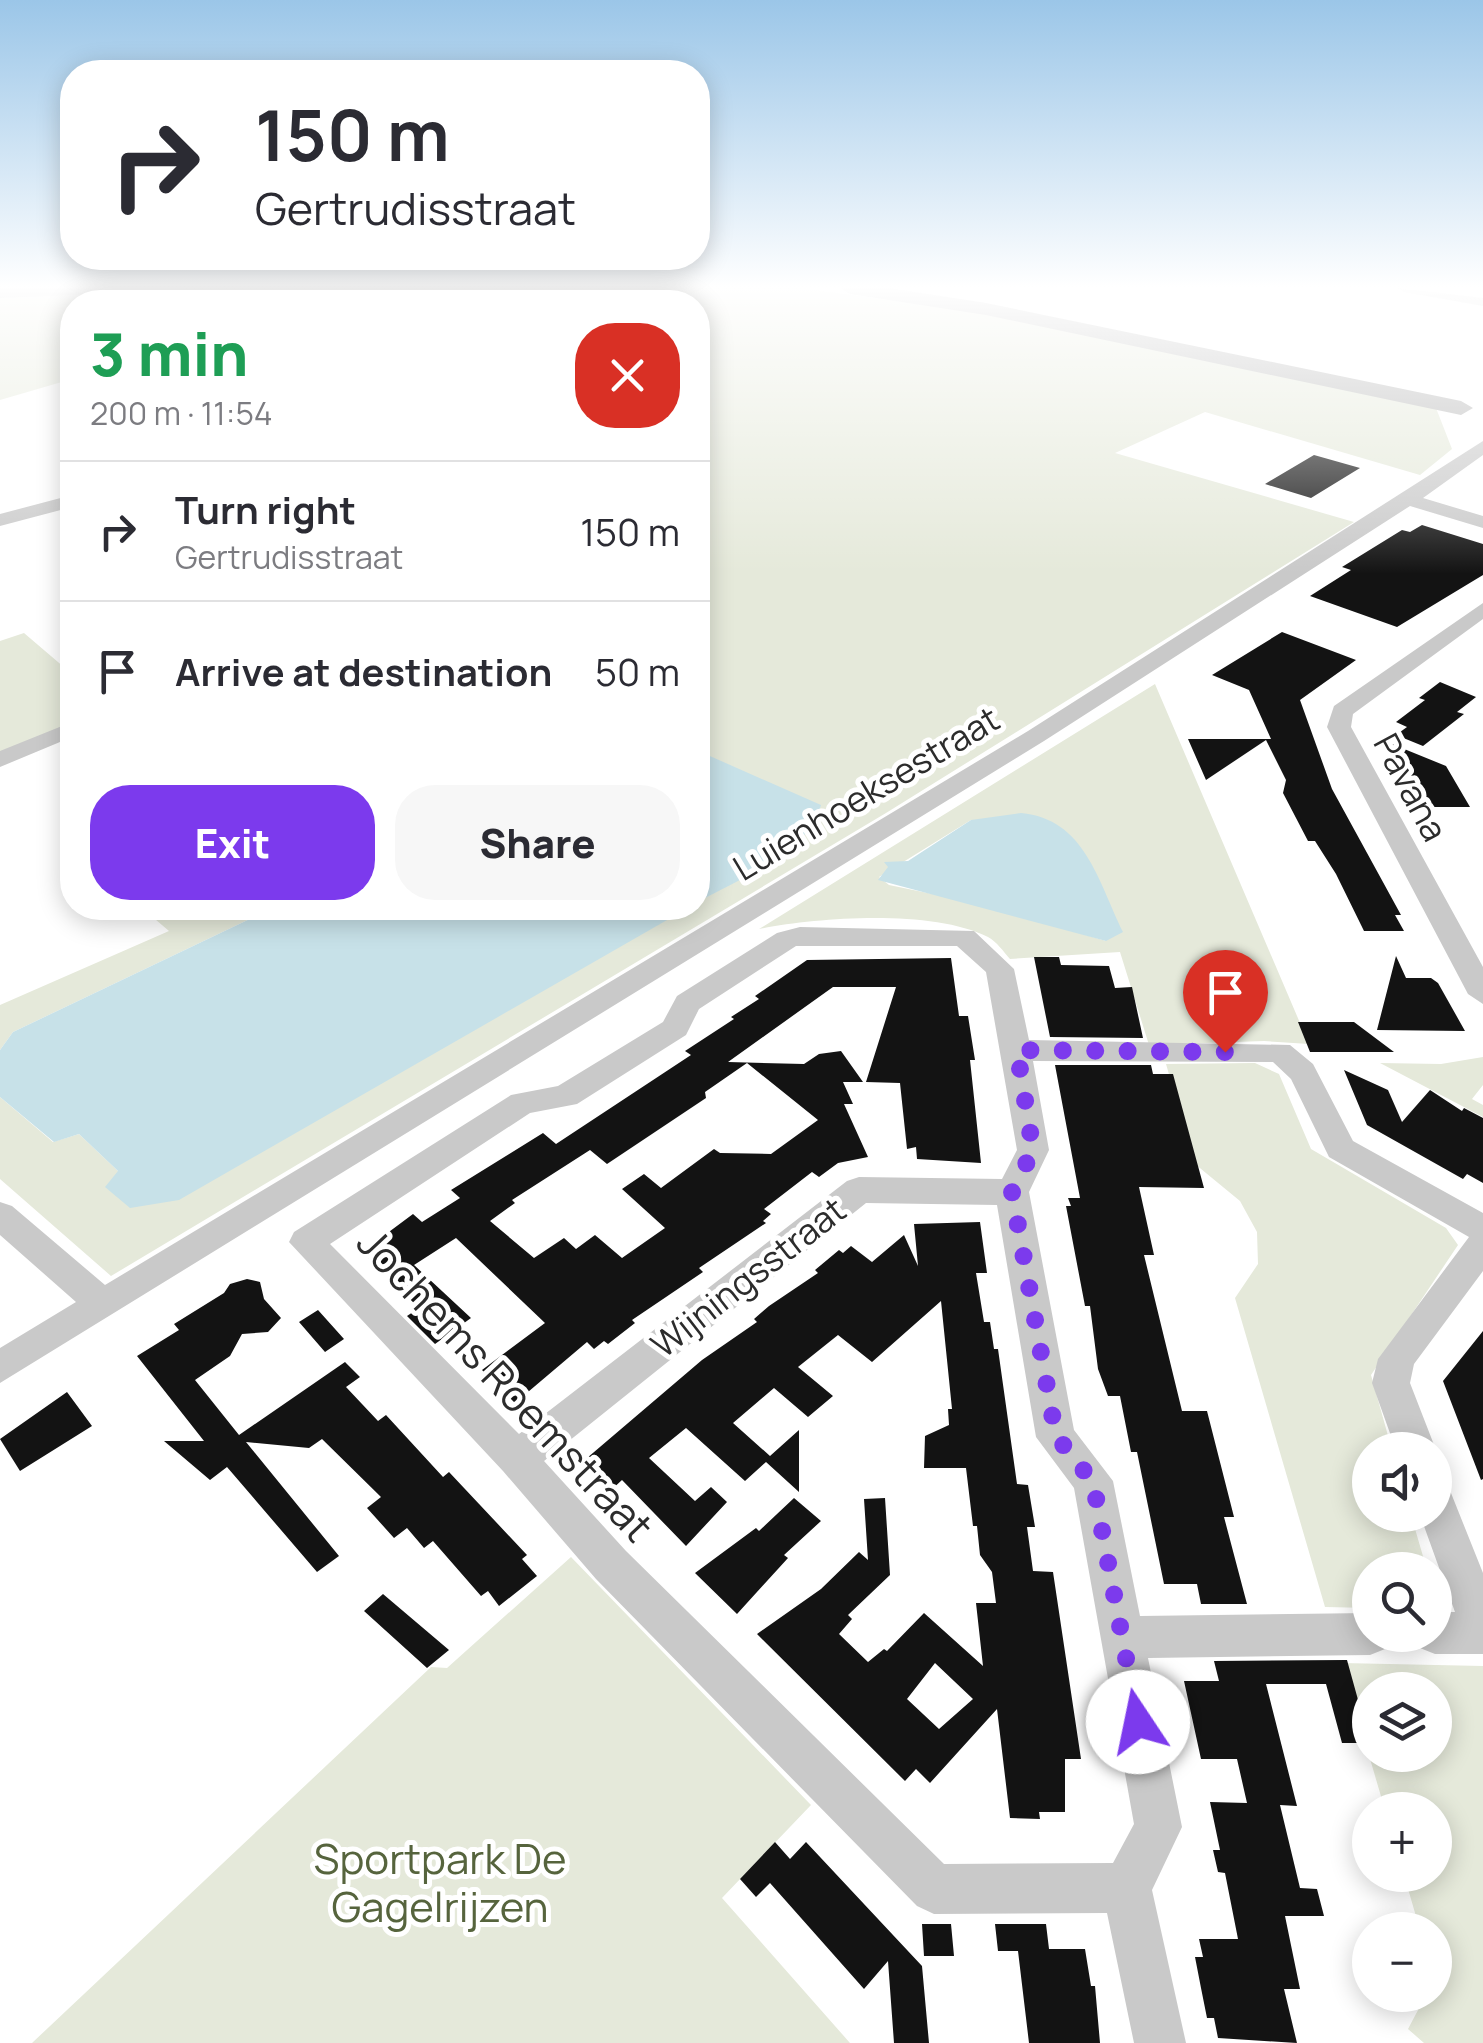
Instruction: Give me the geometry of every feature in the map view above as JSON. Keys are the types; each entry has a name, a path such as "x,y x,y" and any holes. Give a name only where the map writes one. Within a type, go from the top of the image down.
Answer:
{"main road":[{"path":"1352,383 1471,404 1466,417 1483,424"}],"street":[{"name":"Luienhoeksestraat","path":"1460,465 1483,424"},
{"name":"Luienhoeksestraat","path":"0,1367 1052,726 1409,500 1483,446"},
{"path":"1409,500 1483,522"},
{"path":"0,520 60,505"},
{"name":"Pavana","path":"1483,610 1342,712 1339,727 1471,952 1483,994"},
{"path":"0,760 60,735"},
{"name":"Jochems Roemstraat","path":"1017,1050 1000,970 964,937 787,939 688,1003 675,1028 566,1096 522,1103 306,1242 517,1459 612,1565 934,1888 1127,1888"},
{"path":"1160,2043 1127,1888 1158,1827 1093,1482 1056,1436 1012,1192 1033,1150 1017,1050 1280,1052 1294,1060 1310,1081 1325,1131 1341,1149 1483,1229"},
{"name":"Wijningsstraat","path":"517,1459 859,1190 1012,1192"},
{"path":"0,1215 103,1305"},
{"path":"1409,1432 1391,1382 1397,1359 1483,1244"},
{"path":"1446,1532 1483,1632 1452,1633"},
{"path":"1122,1638 1352,1634"}],"green space":[{"path":"0,383 57,383 0,400"},
{"path":"710,383 1318,383 1436,408 1452,449 1420,475 1205,412 1115,453 1354,522 710,918 710,895 788,850 738,770 710,757"},
{"path":"24,633 60,664 60,731 0,757 0,641"},
{"path":"1155,684 1309,1044 1264,1041 1149,1045 1120,952 1010,959 988,937 965,928 907,919 812,921 759,929","holes":["971,820 1106,941 981,904 889,885 879,877"]},
{"path":"156,920 248,920 13,1032 0,1050 0,1005 169,931"},
{"path":"662,920 707,920 111,1276 0,1179 0,1097 53,1142 79,1134 118,1171"},
{"path":"1483,1057 1483,1085 1472,1099 1483,1105 1483,1117 1380,1063 1441,1064"},
{"path":"1255,1063 1279,1074 1311,1149 1446,1228 1458,1245 1371,1375 1387,1432 1352,1432 1352,1532 1416,1532 1422,1552 1352,1552 1352,1608 1325,1607 1235,1298 1258,1264 1257,1232 1240,1201 1195,1164 1166,1064"},
{"name":"Sportpark De Gagelrijzen","path":"571,1557 811,1805 722,1898 850,2043 32,2043 431,1667 447,1668"},
{"path":"1342,1663 1483,1666 1483,2043 1424,2043 1408,2029 1417,2012 1452,2012 1452,1912 1415,1912 1409,1892 1452,1892 1452,1792 1380,1792 1374,1772 1452,1772 1452,1672 1352,1672 1352,1697"}],"water":[{"path":"710,756 821,805 802,838 751,874 710,896"},
{"path":"1021,813 1043,818 1075,840 1097,874 1123,932 1106,941 878,880 888,867 884,862 908,861 971,820"},
{"path":"248,920 667,920 179,1200 130,1208 105,1187 118,1171 79,1134 54,1142 0,1097 0,1050 13,1032"}],"building":[{"path":"1314,455 1360,468 1311,498 1265,484"},
{"path":"1422,525 1483,544 1483,575 1397,627 1310,596 1351,570 1342,567 1402,530 1410,532"},
{"path":"1282,632 1356,660 1300,700 1332,789 1401,915 1395,915 1404,931 1364,931 1336,874 1315,841 1308,841 1283,793 1286,780 1266,740 1206,780 1188,739 1271,739 1249,690 1212,675"},
{"path":"1440,682 1476,697 1457,712 1464,714 1423,746 1396,735 1407,727 1396,722 1425,700 1419,698"},
{"path":"1387,742 1446,766 1470,807 1414,807 1417,795"},
{"path":"1396,956 1406,978 1431,978 1438,983 1465,1031 1377,1030"},
{"path":"1034,957 1059,957 1061,965 1109,966 1115,988 1132,987 1143,1038 1050,1037"},
{"path":"951,958 959,1016 968,1016 975,1060 970,1060 981,1163 917,1159 916,1147 907,1149 900,1083 866,1082 896,987 833,987 728,1062 804,1064 819,1054 841,1051 863,1082 843,1082 853,1104 844,1104 868,1157 838,1163 819,1177 812,1172 764,1209 771,1214 763,1221 766,1223 699,1268 703,1272 632,1320 635,1323 608,1344 604,1341 594,1349 587,1342 515,1403 482,1370 545,1323 456,1238 414,1265 471,1318 435,1344 407,1316 419,1308 362,1252 413,1214 422,1222 460,1198 451,1190 543,1133 556,1144 691,1055 685,1051 734,1019 731,1017 759,999 755,996 807,960","holes":["747,1063 818,1120 771,1154 720,1153 714,1149 661,1188 644,1174 622,1189 665,1228 622,1258 595,1235 576,1249 564,1238 534,1258 490,1221 515,1203 512,1200 590,1150 607,1164 706,1098 705,1092"]},
{"path":"1298,1022 1354,1022 1394,1052 1310,1052"},
{"path":"1055,1065 1151,1065 1153,1074 1173,1074 1204,1188 1139,1187 1154,1255 1144,1255 1182,1411 1207,1411 1234,1517 1224,1517 1247,1604 1201,1604 1197,1584 1164,1584 1137,1452 1131,1452 1120,1396 1108,1396 1098,1369 1090,1306 1085,1306 1066,1206 1071,1206 1068,1198 1080,1198"},
{"path":"1344,1070 1388,1090 1402,1122 1430,1090 1462,1111 1464,1108 1483,1118 1483,1183 1467,1174 1463,1179 1367,1125"},
{"path":"980,1222 987,1273 976,1273 984,1322 990,1322 994,1349 998,1349 1017,1484 1028,1485 1035,1527 1027,1527 1033,1571 1053,1572 1081,1759 1065,1759 1065,1812 1039,1812 1040,1819 1010,1818 997,1709 930,1783 916,1769 905,1781 757,1634 821,1589 859,1552 868,1560 864,1499 885,1498 890,1575 848,1615 852,1619 839,1634 868,1662 884,1649 887,1651 924,1613 983,1666 976,1603 996,1603 992,1572 980,1555 977,1526 973,1526 966,1468 924,1468 925,1436 949,1425 948,1409 952,1409 941,1301 872,1362 838,1335 798,1367 833,1396 808,1417 774,1388 733,1423 770,1456 799,1430 799,1492 766,1462 745,1481 686,1428 649,1458 695,1501 711,1487 727,1502 686,1546 622,1480 609,1492 580,1464 702,1360 757,1322 754,1319 769,1306 818,1273 815,1270 839,1250 843,1253 851,1246 872,1262 904,1235 918,1266 914,1224","holes":["935,1663 973,1699 939,1729 907,1699"]},
{"path":"247,1279 260,1282 264,1299 281,1318 268,1332 242,1334 230,1356 195,1380 239,1435 345,1362 360,1377 346,1387 378,1421 386,1415 443,1477 449,1472 527,1555 522,1559 537,1576 499,1606 488,1591 481,1596 433,1541 424,1548 407,1528 394,1538 367,1508 381,1497 322,1439 309,1448 246,1442 339,1556 317,1572 227,1467 210,1480 164,1441 204,1441 137,1356 179,1330 174,1324 224,1293 230,1284"},
{"path":"318,1310 344,1339 325,1352 299,1322"},
{"path":"1483,1331 1483,1479 1481,1480 1443,1381"},
{"path":"67,1392 92,1426 20,1471 0,1439"},
{"path":"794,1498 821,1521 784,1555 788,1558 737,1614 695,1573 756,1528 759,1531"},
{"path":"383,1594 449,1650 427,1668 364,1611"},
{"path":"1347,1660 1352,1678 1352,1743 1342,1743 1326,1684 1266,1684 1297,1806 1280,1805 1300,1888 1317,1889 1324,1916 1285,1916 1300,1989 1284,1989 1297,2043 1218,2038 1214,2018 1207,2018 1195,1957 1203,1957 1199,1939 1238,1939 1225,1873 1218,1872 1213,1850 1220,1850 1210,1802 1247,1803 1237,1759 1201,1759 1184,1681 1219,1681 1214,1661"},
{"path":"775,1842 790,1859 806,1842 922,1966 929,2043 894,2043 888,1961 864,1989 770,1883 756,1897 740,1879"},
{"path":"922,1924 951,1924 954,1956 924,1956"},
{"path":"995,1924 1046,1924 1049,1949 1085,1949 1091,1986 1095,1986 1100,2043 1029,2043 1018,1951 998,1951"}],"route":[{"path":"1138,1722 1093,1482 1056,1436 1012,1192 1033,1150 1017,1050 1225,1052"}]}
